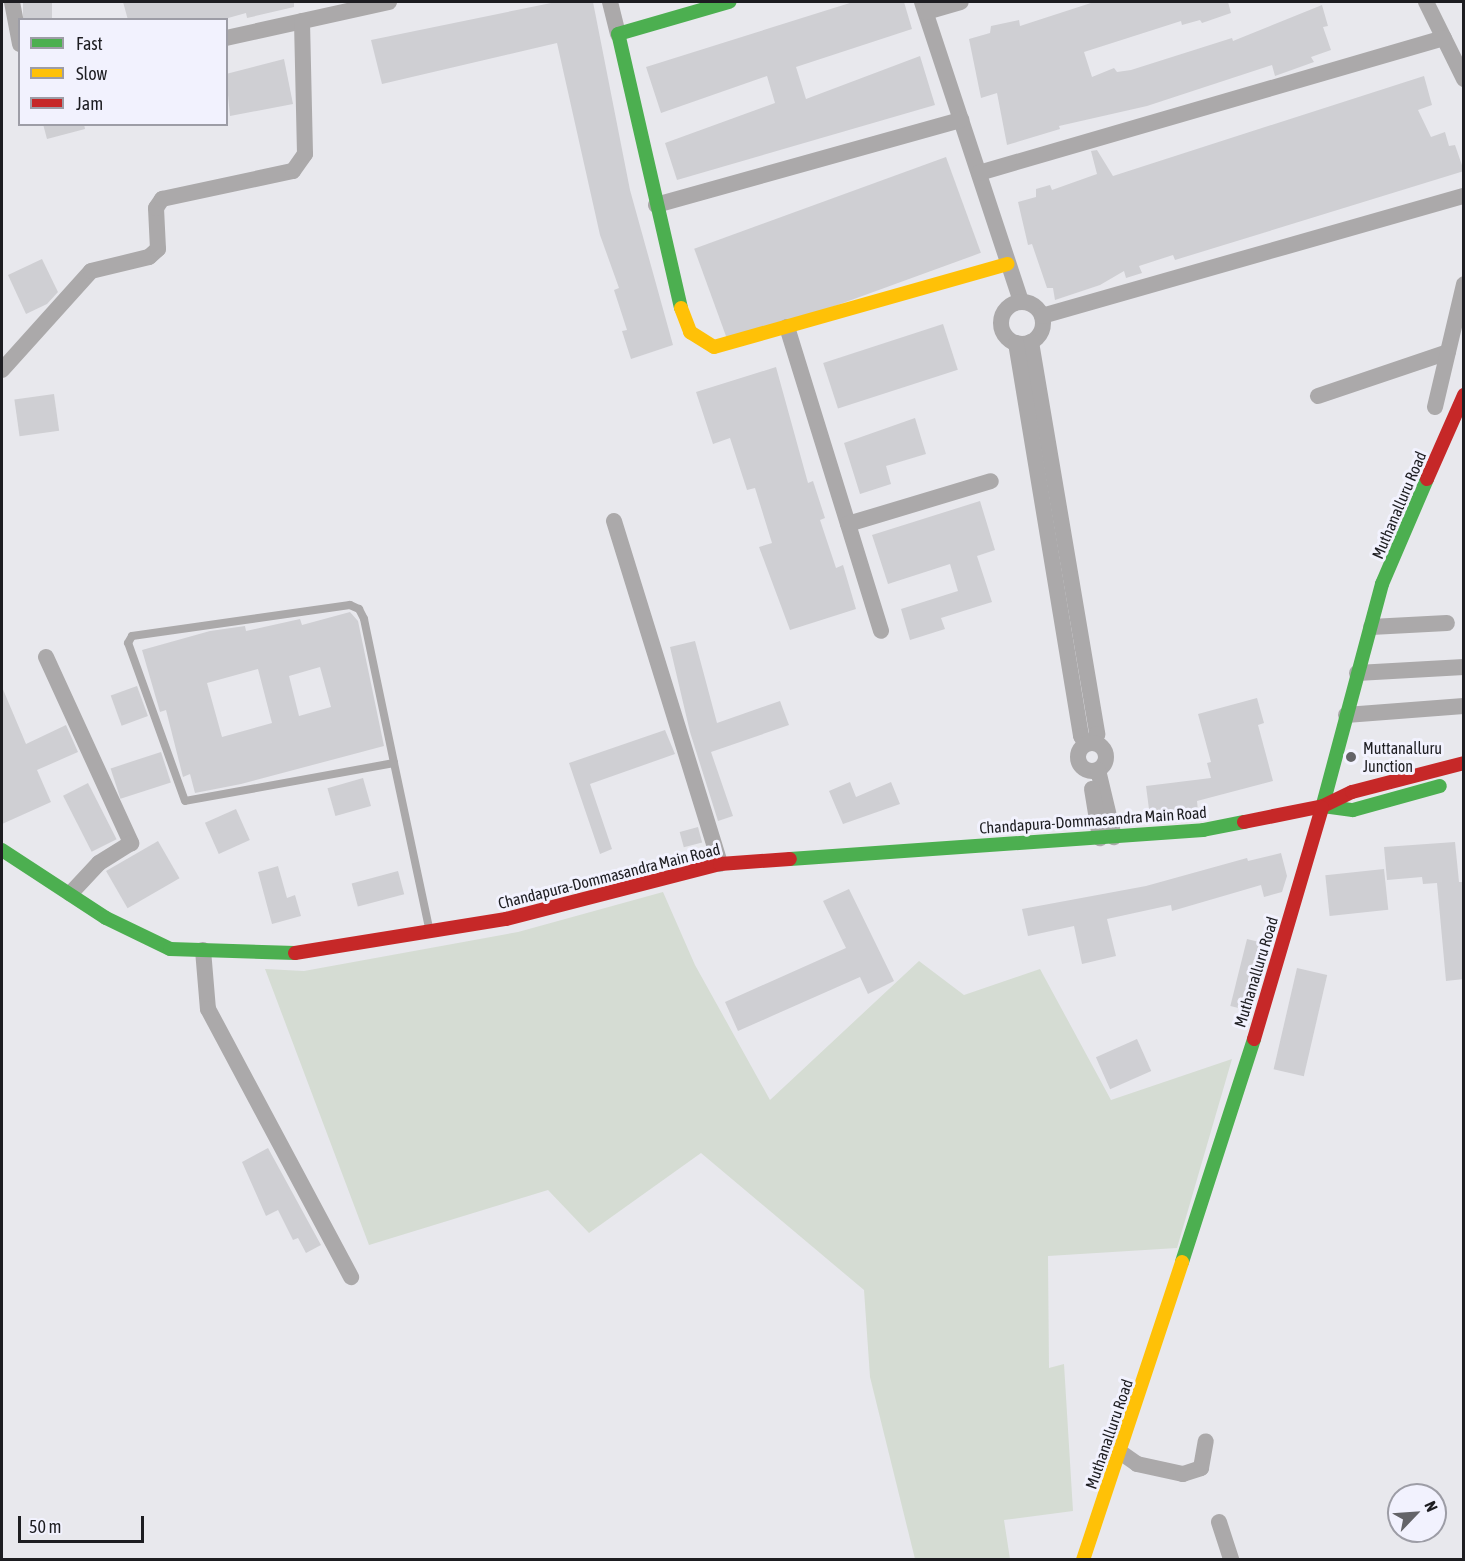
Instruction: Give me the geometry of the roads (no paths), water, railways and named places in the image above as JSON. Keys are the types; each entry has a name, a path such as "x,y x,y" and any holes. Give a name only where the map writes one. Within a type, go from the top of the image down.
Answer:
{"street":[{"path":"12,2 18,34"},
{"path":"228,38 388,2"},
{"path":"610,2 676,293 690,332 714,347 1008,264"},
{"path":"618,34 729,2"},
{"path":"961,2 924,7 1021,302"},
{"path":"1426,2 1464,79"},
{"path":"2,370 91,271 149,257 159,249 156,208 162,199 293,171 305,154 302,21"},
{"path":"978,173 1444,38"},
{"path":"656,205 961,120"},
{"path":"1042,316 1464,196"},
{"path":"1435,407 1464,284"},
{"path":"1021,302 1037,308 1042,316 1043,326 1024,343 1009,340 1001,325 1006,309 1021,302"},
{"path":"787,327 881,631"},
{"path":"1024,343 1081,736 1105,752 1104,765 1094,771"},
{"path":"1318,396 1448,352"},
{"name":"Muthanalluru Road","path":"1083,1560 1238,1092 1323,806 1382,584 1464,395"},
{"path":"848,524 991,481"},
{"path":"614,521 720,864"},
{"path":"1371,627 1447,623"},
{"path":"46,657 131,843 99,863 70,894"},
{"path":"1358,673 1464,667"},
{"path":"1346,715 1464,706"},
{"path":"1090,744 1078,759 1094,771 1107,837"},
{"name":"Chandapura-Dommasandra Main Road","path":"2,850 106,918 170,949 298,953 506,919 720,864 1203,830 1323,806 1352,792 1464,763"},
{"name":"Chandapura-Dommasandra Main Road","path":"1323,806 1353,810 1452,782"},
{"path":"203,950 208,1009 351,1277"},
{"path":"1120,1452 1137,1464 1184,1474 1201,1468 1206,1440"},
{"path":"1219,1522 1231,1560"}],"lane":[{"path":"394,763 185,801 128,643 137,633 350,605 359,609 364,619 394,763 429,932"}],"place":[{"name":"Muttanalluru Junction","path":"1351,757"}]}
